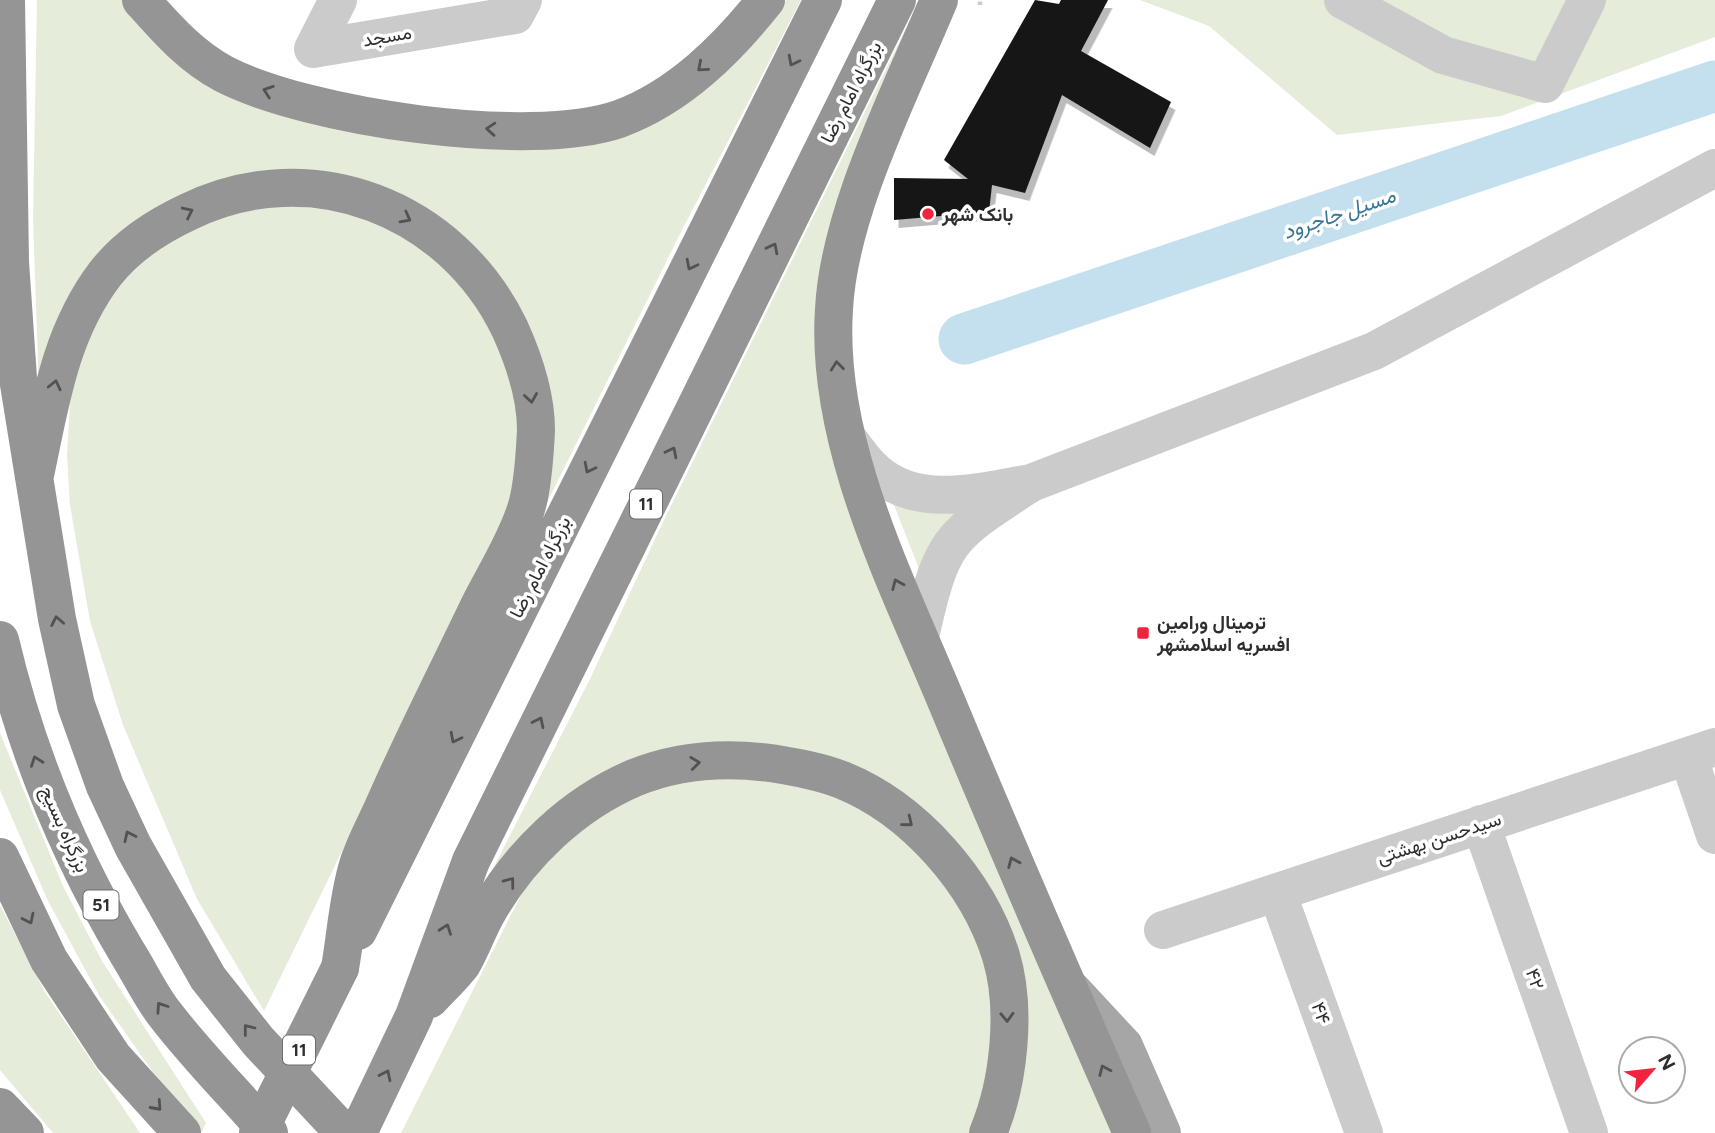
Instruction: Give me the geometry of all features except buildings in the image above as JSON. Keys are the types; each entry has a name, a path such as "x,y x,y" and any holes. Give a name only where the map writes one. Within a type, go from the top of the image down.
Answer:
{"highway":[{"path":"6,0 10,261 19,378 57,619 76,705 106,786 134,846 208,978 258,1041 344,1133"},
{"path":"141,0 166,29 202,61 245,83 301,103 373,118 541,131 583,127 618,119 653,103 690,78 730,43 766,0"},
{"name":"بزرگراه امام رضا","path":"258,1133 823,0"},
{"name":"بزرگراه امام رضا","path":"358,1133 414,1016 471,861 897,0"},
{"path":"939,0 860,192 839,262 833,311 835,351 848,439 858,484 920,637 1132,1133"},
{"path":"34,475 61,356 78,314 107,271 139,241 173,219 209,202 251,191 299,187 363,198 428,230 455,251 479,277 500,310 521,354 536,429 526,511 407,755 358,866 340,968"},
{"name":"بزرگراه بسیج","path":"0,640 10,686 35,759 79,863 117,935 163,1012 269,1133"},
{"path":"414,1016 461,964 488,910 556,825 595,798 635,778 674,765 721,759 799,768 842,780 883,802 939,851 984,914 1002,958 1008,1049 1004,1088 988,1133"},
{"path":"0,857 49,960 113,1057 182,1133"},
{"path":"0,1107 25,1133"}],"main road":[{"path":"1067,985 1124,1046 1162,1133"}],"street":[{"name":"مسجد","path":"338,0 313,49 519,7"},
{"path":"1343,0 1443,55 1545,84 1587,0"},
{"path":"848,439 874,471 888,481 928,495 945,496 1031,482 1374,351 1715,168"},
{"path":"920,637 939,564 954,537 1031,482"},
{"path":"1702,751 1715,835"},
{"name":"سیدحسن بهشتی","path":"1163,930 1702,751"},
{"name":"۴۲","path":"1481,824 1589,1133"},
{"name":"۴۴","path":"1277,892 1364,1133"}],"green space":[{"path":"37,0 122,0 169,56 564,147 777,12 786,0 801,0 681,232 466,666 539,495 512,304 325,178 89,266 61,309 46,354 39,389 33,219"},
{"path":"920,0 818,344 1118,1133 1002,1133 1021,1031 924,814 701,749 482,890 590,679 663,522"},
{"path":"1140,0 1715,0 1715,37 1501,116 1337,135 1209,26"},
{"path":"259,203 363,213 448,264 512,364 522,446 508,511 264,1011 197,899 123,725 90,621 70,505 67,455 71,386 100,308 164,235"},
{"path":"890,495 987,500 923,579"},
{"path":"0,733 63,886 102,961 206,1123 201,1133 196,1133 100,997 48,901 0,790"},
{"path":"698,775 811,783 893,827 952,891 984,956 996,1033 975,1133 401,1133 524,889 549,854 622,801"},
{"path":"0,905 45,992 140,1133 53,1133 0,1070"}],"waterway":[{"name":"مسیل جاجرود","path":"964,339 1715,86"}],"place":[{"name":"بانک شهر","path":"928,214"},
{"name":"ترمینال ورامین افسریه اسلامشهر","path":"1143,633"}]}
